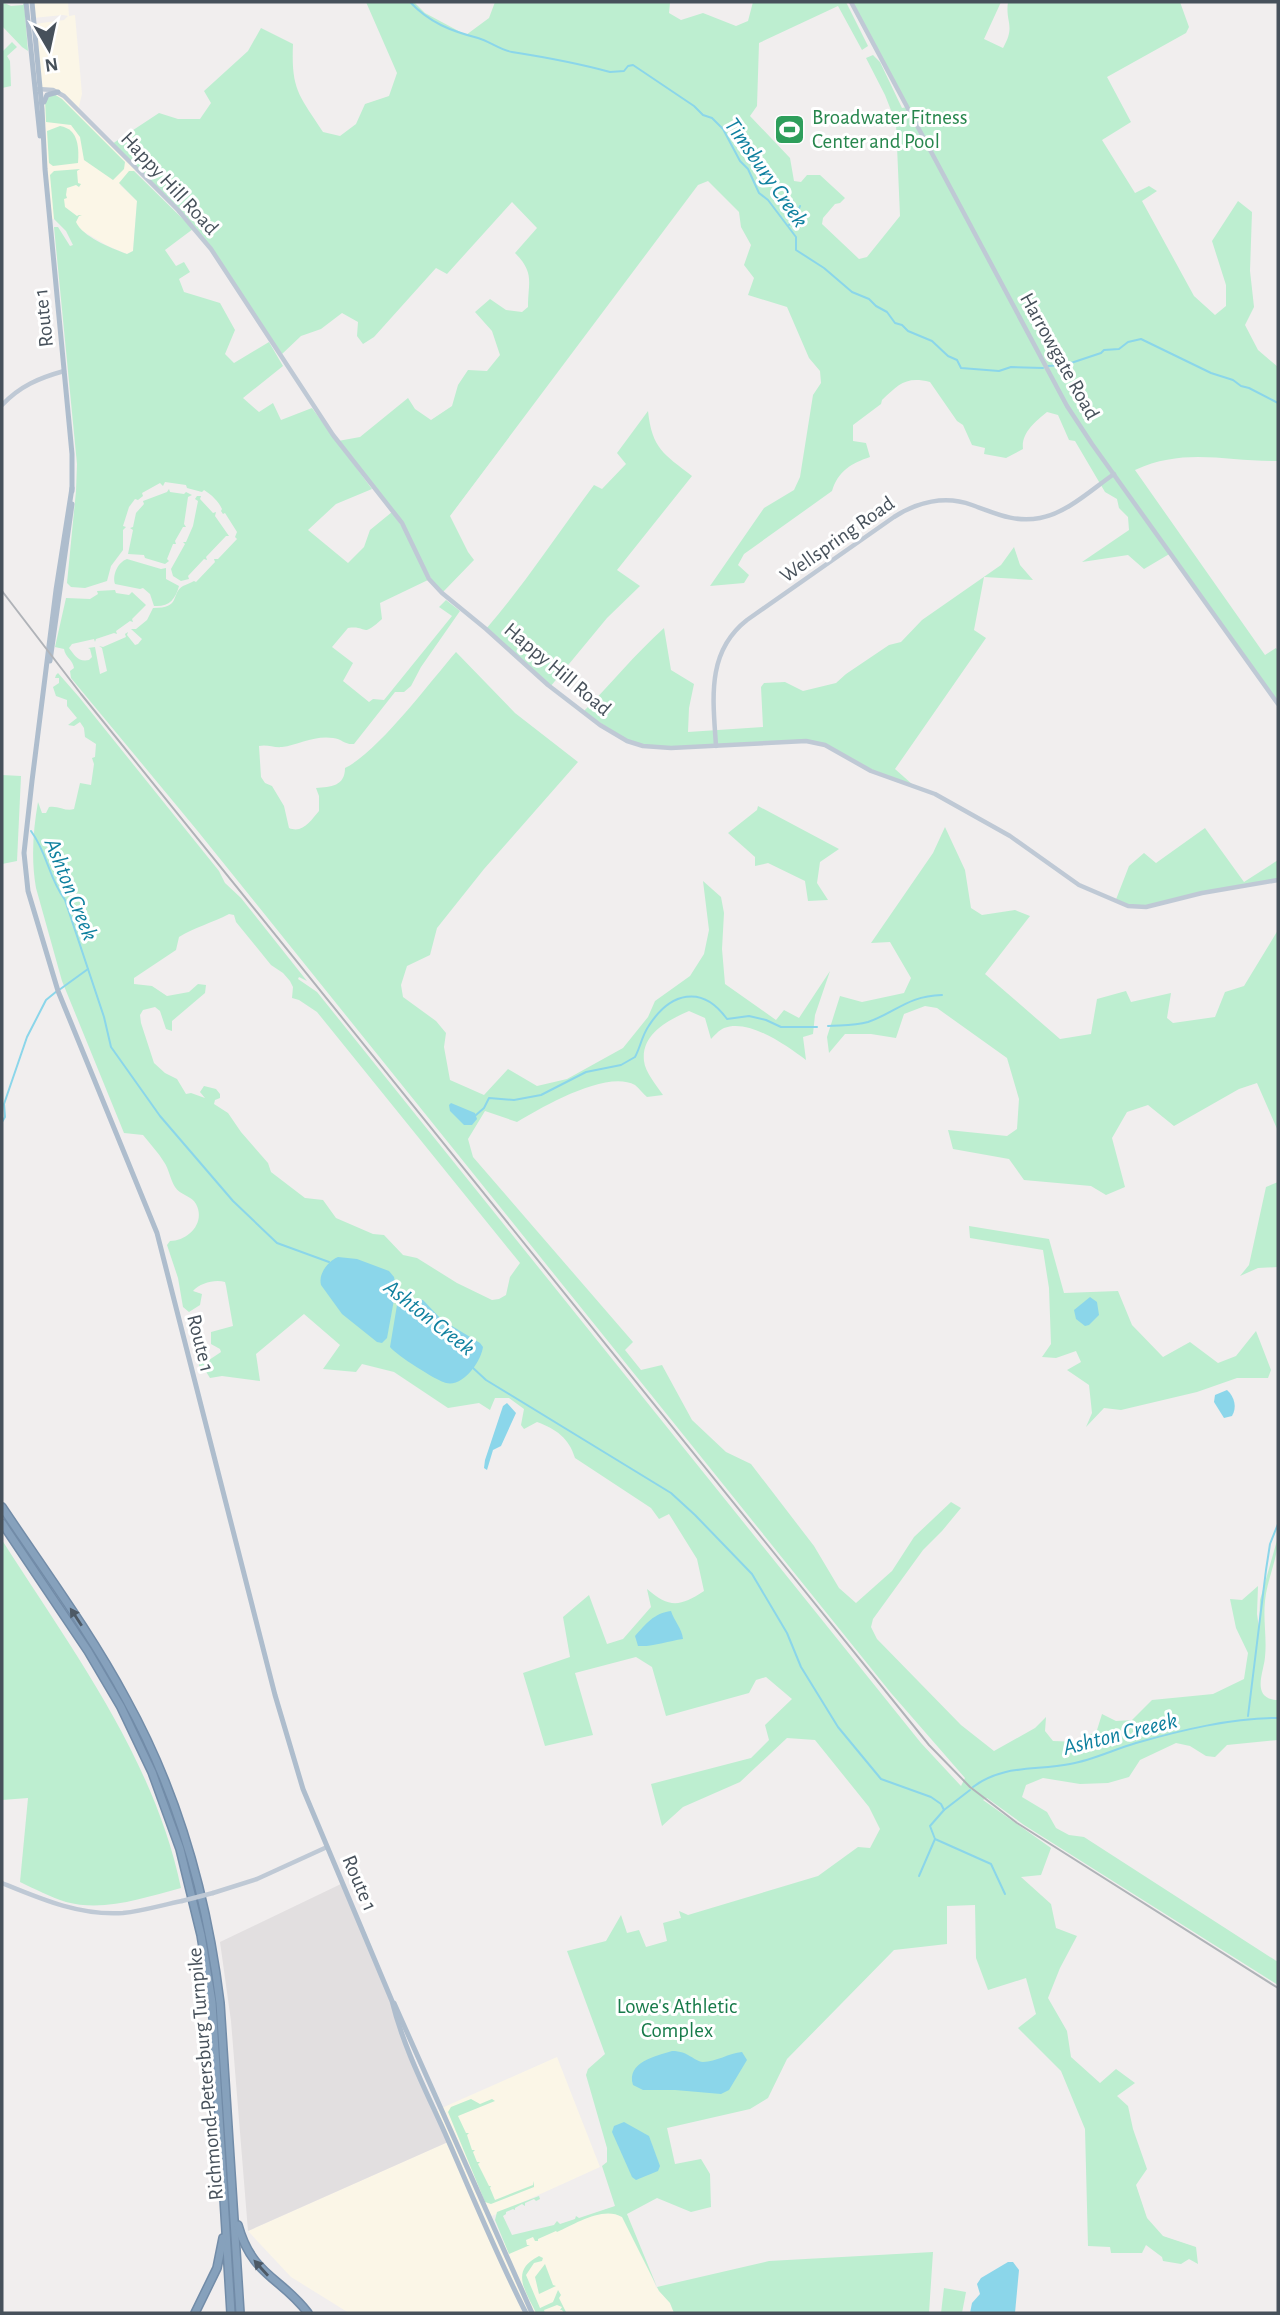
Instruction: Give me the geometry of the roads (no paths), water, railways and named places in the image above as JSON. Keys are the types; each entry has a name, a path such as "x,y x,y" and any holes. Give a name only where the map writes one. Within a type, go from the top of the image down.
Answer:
{"highway":[{"name":"Richmond-Petersburg Turnpike","path":"2,1507 87,1633 127,1699 164,1779 187,1841 203,1900 217,1974 224,2043 240,2313"},
{"name":"Richmond-Petersburg Turnpike","path":"2,1523 88,1651 121,1707 152,1772 180,1849 199,1924 211,1992 231,2313"},
{"path":"234,2209 242,2237 253,2259 308,2313"},
{"path":"195,2313 219,2262 225,2220"}],"main road":[{"name":"Route 1","path":"26,2 43,145 72,454 71,517 24,853 28,891 58,990 157,1233 274,1693 303,1789 392,2001 425,2088 526,2313"},
{"name":"Route 1","path":"32,2 43,145"},
{"path":"43,127 44,98 50,93 58,92"},
{"name":"Route 1","path":"392,2001 532,2313"}],"street":[{"name":"Harrowgate Road","path":"851,2 1079,425 1278,704"},
{"path":"37,89 58,92"},
{"name":"Happy Hill Road","path":"58,92 197,230 333,435 402,523 429,579 548,685 619,738 654,748 806,741 825,745 871,771 944,799 1010,836 1079,885 1128,906 1146,907 1202,893 1278,880"},
{"path":"2,405 15,392 32,382 64,371"},
{"name":"Wellspring Road","path":"716,746 714,672 720,652 729,638 747,620 894,517 917,505 950,500 971,504 1004,518 1036,519 1061,510 1114,474"},
{"path":"2,1883 60,1906 97,1913 136,1911 213,1894 255,1880 327,1847"}],"water":[{"path":"451,1103 475,1113 477,1119 472,1125 464,1125 450,1111"},
{"path":"338,1257 357,1259 389,1271 394,1277 396,1289 387,1338 382,1343 377,1342 342,1314 321,1285 325,1268"},
{"path":"1090,1297 1097,1302 1099,1315 1085,1326 1076,1319 1074,1310"},
{"path":"407,1298 423,1300 442,1320 483,1347 475,1366 465,1377 453,1383 441,1381 390,1347 397,1305"},
{"path":"1227,1390 1235,1406 1232,1416 1224,1418 1214,1402 1215,1395"},
{"path":"507,1403 516,1413 501,1446 493,1450 487,1470 484,1468 485,1460 503,1406"},
{"path":"671,1611 683,1639 638,1646 635,1636 643,1627 655,1617"},
{"path":"672,2051 703,2062 742,2052 747,2060 729,2090 721,2094 643,2090 633,2085 632,2077 638,2065"},
{"path":"624,2122 649,2136 660,2166 658,2171 636,2180 632,2177 612,2132 614,2126"},
{"path":"1008,2262 1013,2262 1019,2270 1015,2313 970,2313 972,2303 980,2294 977,2284 981,2278"}],"waterway":[{"name":"Timsbury Creek","path":"410,2 441,25 508,51 610,72 624,71 633,65 703,115 712,118 723,129 740,161 748,169 759,193 768,200 796,237 796,250 824,268 852,292 869,299 908,331 932,341 948,356 957,360 961,368 999,371 1011,367 1043,368"},
{"path":"789,225 795,219 800,206"},
{"name":"Timsbury Creek","path":"1048,366 1065,365 1104,350 1119,349 1128,342 1141,339 1278,403"},
{"name":"Ashton Creek","path":"31,831 65,900 104,1017 111,1047 160,1116 233,1201 277,1243 329,1262"},
{"path":"59,990 88,969"},
{"path":"2,1122 5,1117 4,1104 27,1037 46,1000 57,991"},
{"path":"828,1026 868,1022 911,1001 942,995"},
{"path":"476,1115 484,1108 489,1098 514,1100 541,1095 586,1072 621,1065 635,1057 646,1031 657,1015 666,1006 686,997 707,1001 727,1019 749,1016 781,1027 817,1027"},
{"name":"Ashton Creek","path":"472,1367 486,1380 671,1493 695,1515 752,1574 787,1633 801,1667 838,1727 881,1779 931,1797 941,1804 944,1810"},
{"path":"1248,1716 1270,1544 1278,1524"},
{"name":"Ashton Creeek","path":"973,1787 1008,1771 1079,1762 1189,1729 1225,1722 1278,1718"},
{"path":"919,1876 935,1839 930,1826 944,1810 970,1790"},
{"path":"935,1839 991,1864 1005,1894"}],"railway":[{"path":"2,591 81,694 929,1745 970,1787 1017,1823 1278,1988"}],"place":[{"name":"Broadwater Fitness Center and Pool","path":"789,129"}],"park label":[{"name":"Lowe's Athletic Complex","path":"677,2018"}]}
